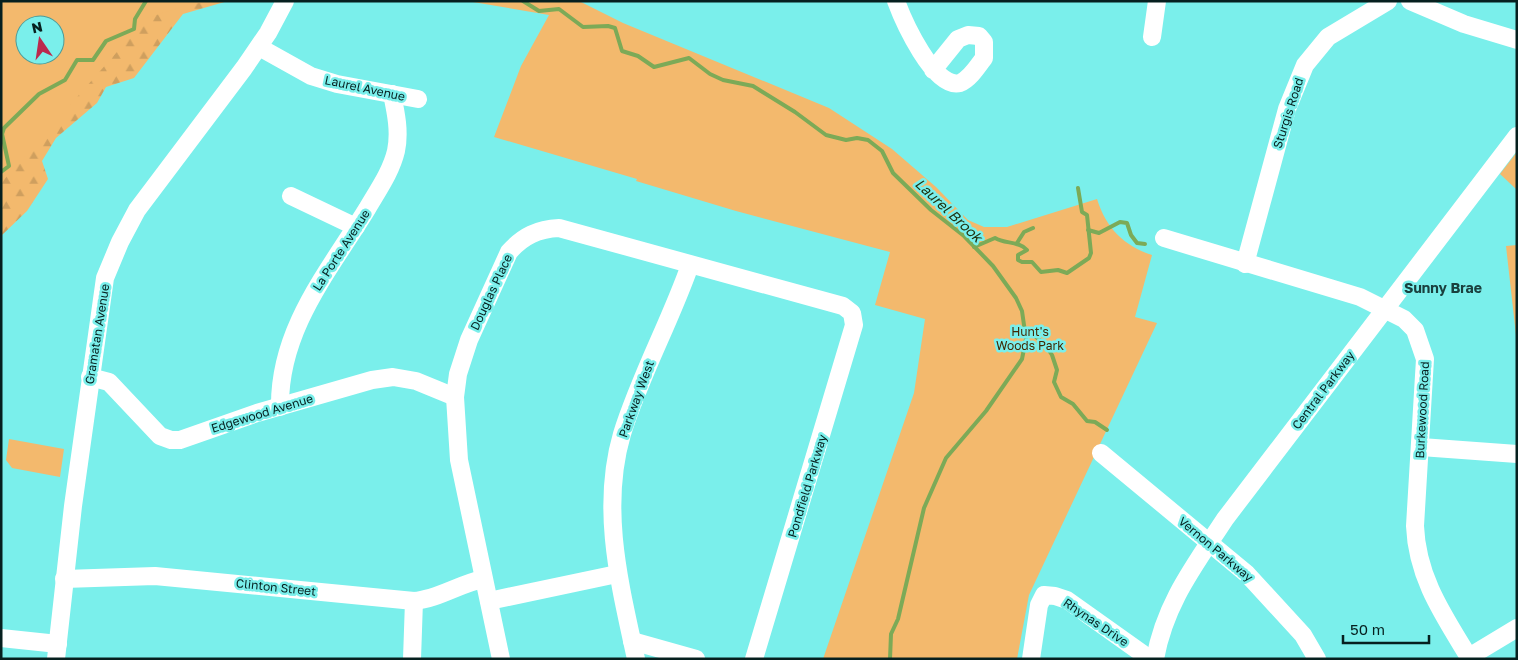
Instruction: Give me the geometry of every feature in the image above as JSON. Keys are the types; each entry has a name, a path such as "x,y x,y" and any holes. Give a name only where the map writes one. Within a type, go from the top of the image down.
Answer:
{"street":[{"name":"Gramatan Avenue","path":"57,652 64,579 104,281 120,242 137,210 259,47 285,1"},
{"path":"896,1 912,38 933,70"},
{"path":"1152,37 1158,1"},
{"name":"Sturgis Road","path":"1245,264 1288,109 1305,65 1328,37 1388,1"},
{"path":"1410,1 1464,24 1517,40"},
{"name":"Laurel Avenue","path":"259,47 311,76 337,84 418,99"},
{"name":"La Porte Avenue","path":"280,407 280,390 284,365 295,328 306,304 381,186 396,151 398,132 392,94"},
{"name":"Central Parkway","path":"1155,659 1159,639 1170,606 1181,585 1209,543 1383,309 1517,136"},
{"path":"291,196 356,227"},
{"name":"Douglas Place","path":"501,659 459,460 455,398 458,374 469,340 509,252 517,243 532,233 546,228 573,231 842,306 852,313"},
{"name":"Burkewood Road","path":"1164,238 1245,264 1360,297 1404,319 1416,330 1424,350 1421,447 1415,526 1416,548 1430,593 1470,658"},
{"name":"Parkway West","path":"636,659 617,574 612,513 622,436 690,265"},
{"name":"Pondfield Parkway","path":"754,659 854,325 852,313"},
{"name":"Edgewood Avenue","path":"90,378 109,382 160,436 171,440 195,436 208,428 372,380 393,377 416,382 455,398"},
{"path":"1421,447 1517,454"},
{"name":"Vernon Parkway","path":"1101,453 1247,574 1277,604 1303,635 1317,659"},
{"path":"488,602 617,574"},
{"name":"Clinton Street","path":"64,579 155,576 414,602 427,600 483,579"},
{"name":"Rhynas Drive","path":"1031,659 1039,605 1044,595 1049,595 1067,600 1150,659"},
{"path":"412,659 414,602"},
{"path":"1470,658 1517,628"},
{"path":"1,638 57,652"},
{"path":"632,641 696,659"}],"green space":[{"path":"1,1 228,1 183,14 134,78 106,87 97,103 56,138 42,161 48,179 27,211 1,236 1,117 46,65 65,65 65,15 15,15"},
{"path":"1,1 219,1 191,4 147,18 1,183"},
{"name":"Hunt's Woods Park","path":"467,1 579,1 623,23 829,108 892,149 936,187 968,220 984,227 1007,227 1097,199 1105,219 1117,235 1133,247 1152,255 1135,317 1157,323 1029,595 1017,659 823,659 914,393 925,319 875,305 890,252 736,211 636,181 637,179 494,137 521,66 549,15"},
{"path":"1517,152 1517,190 1500,174"},
{"path":"1517,245 1517,344 1506,246"},
{"path":"9,439 64,449 60,477 12,468 6,460"}],"waterway":[{"name":"Laurel Brook","path":"1,172 9,166 2,134 4,128 39,94 65,80 77,60 93,60 106,41 134,29 135,19 146,1"},
{"name":"Laurel Brook","path":"523,1 539,11 559,9 583,27 608,26 615,28 622,51 638,56 654,67 689,58 710,74 723,80 753,86 795,112 826,135 846,140 857,138 868,140 882,151 893,173 931,210 964,236 993,266 1016,298 1022,311 1026,339 1022,359 986,411 946,458 924,508 898,619 891,634 890,659"},
{"path":"974,247 995,238 1024,247 1027,250 1018,255 1018,260 1032,262 1041,272 1058,270 1067,273 1089,258 1091,253 1087,215 1082,212 1078,188"},
{"path":"1088,230 1099,233 1120,222 1127,223 1131,235 1137,243 1145,244"},
{"path":"1017,243 1024,232 1033,228"},
{"path":"1026,330 1044,343 1052,355 1057,370 1054,382 1061,397 1073,404 1087,421 1095,422 1107,430"}],"district":[{"name":"Sunny Brae","path":"1443,287"}]}
